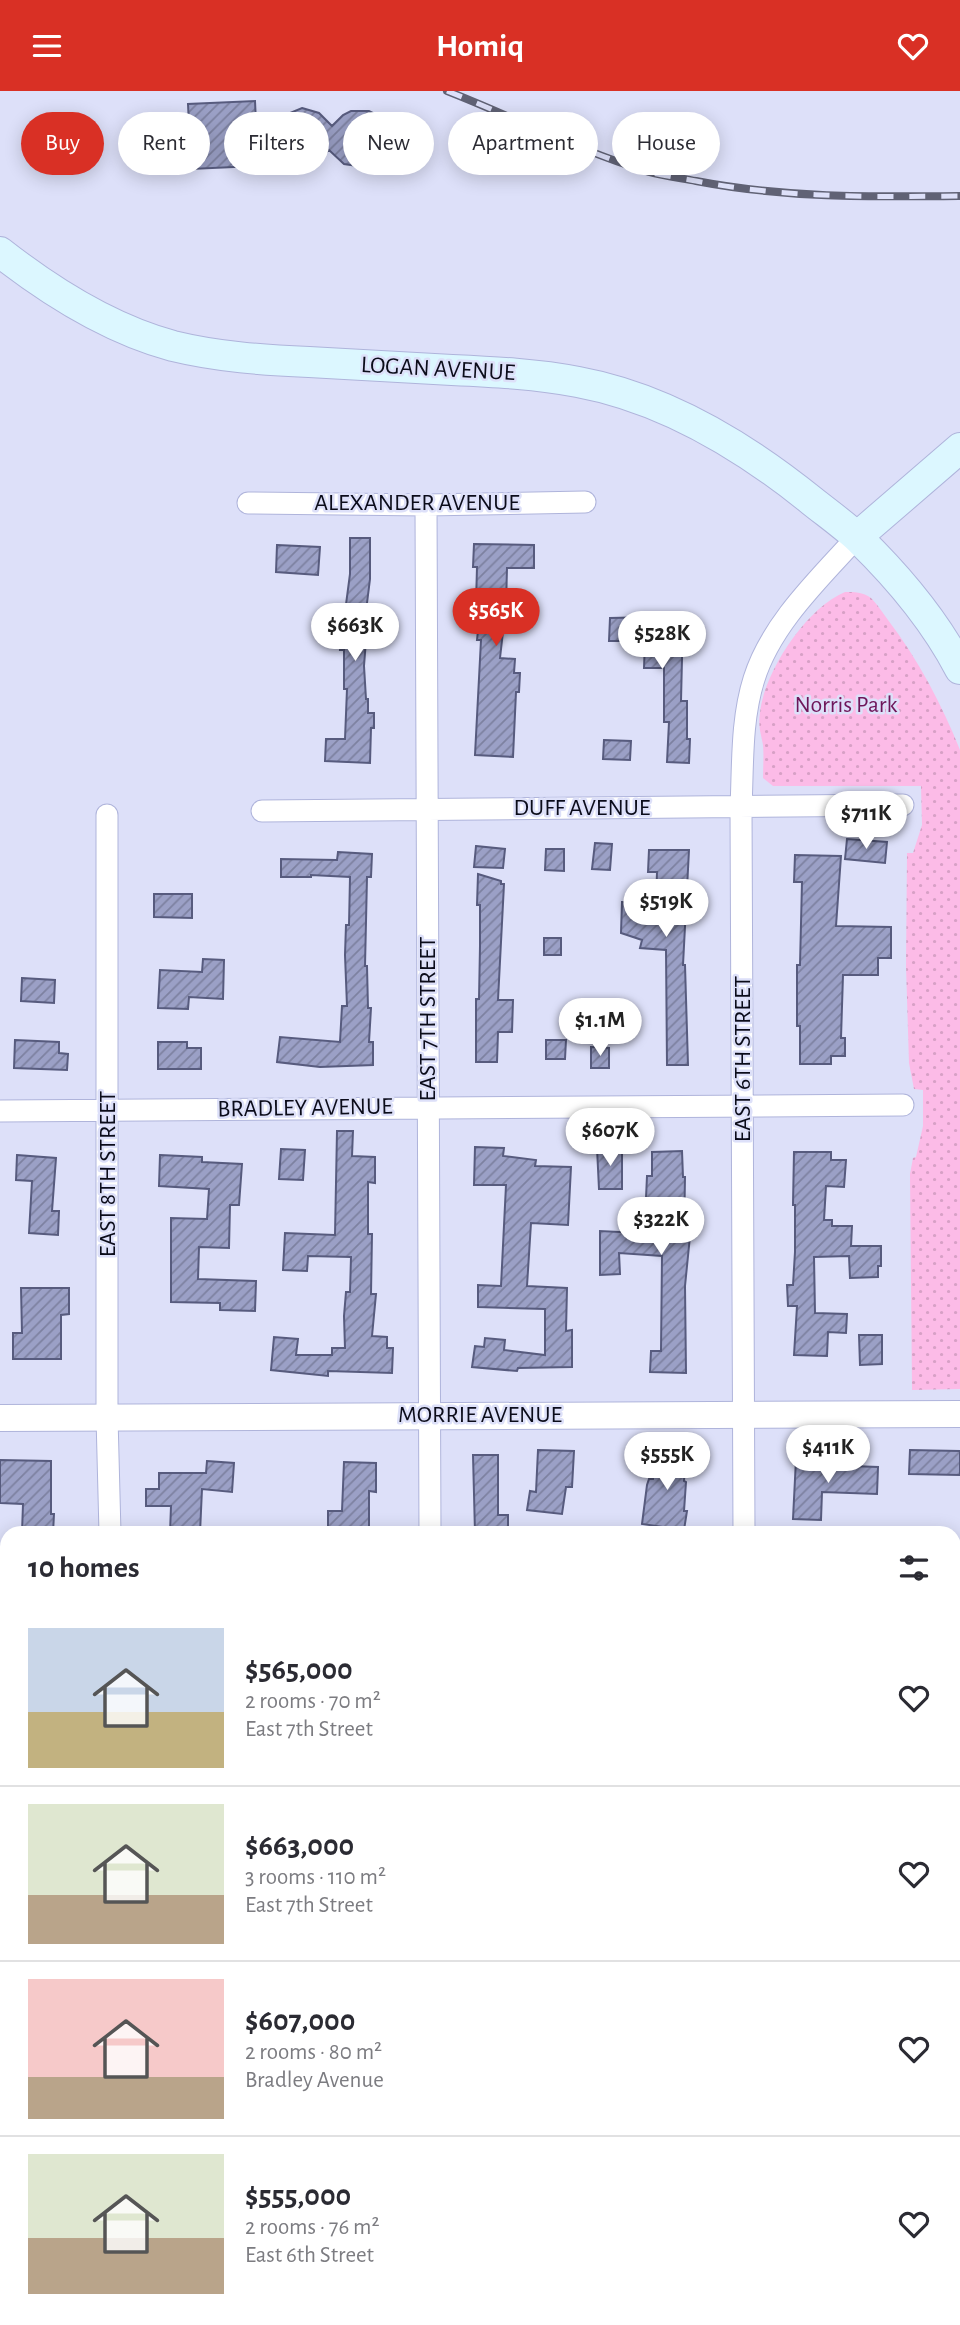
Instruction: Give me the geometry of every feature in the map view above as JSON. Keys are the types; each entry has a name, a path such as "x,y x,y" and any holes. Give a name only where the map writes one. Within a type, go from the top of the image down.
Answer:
{"main road":[{"name":"LOGAN AVENUE","path":"0,252 87,310 145,337 173,346 259,360 521,374 580,382 631,396 683,417 737,447 792,485 857,537 896,578 960,669"},
{"path":"857,537 960,448"}],"street":[{"name":"ALEXANDER AVENUE","path":"248,503 426,505 585,502"},
{"name":"EAST 7TH STREET","path":"426,505 430,1526"},
{"name":"EAST 6TH STREET","path":"744,1526 741,807 746,719 754,679 793,608 857,537"},
{"name":"DUFF AVENUE","path":"262,811 903,805"},
{"name":"EAST 8TH STREET","path":"107,815 107,1417 110,1526"},
{"name":"BRADLEY AVENUE","path":"0,1111 903,1105"},
{"name":"MORRIE AVENUE","path":"0,1417 960,1414"}],"green space":[{"name":"Norris Park","path":"845,592 868,596 882,612 929,683 960,750 960,1389 912,1390 910,1174 923,1126 923,1090 914,1089 909,1063 907,853 913,853 922,825 921,786 773,786 763,778 759,718 769,679 789,643 802,627 830,600"}],"building":[{"path":"255,101 256,112 224,112 224,168 210,168 210,112 188,112 188,104"},
{"path":"302,108 316,112 292,112"},
{"path":"343,115 343,163 329,150 329,123 332,126"},
{"path":"350,538 370,538 364,666 368,713 374,713 370,763 325,761 326,739 345,739 347,689 344,689 344,650 340,650 350,574"},
{"path":"474,544 534,545 534,568 507,568 500,658 515,659 514,673 520,673 519,692 516,692 513,757 475,755 481,640 477,640 481,603 476,603 477,567 473,567"},
{"path":"277,545 320,547 318,575 276,572"},
{"path":"683,617 681,701 687,701 689,763 667,762 669,722 664,722 664,668 644,668 645,641 609,641 610,618"},
{"path":"604,740 631,741 630,760 603,759"},
{"path":"847,839 887,842 885,863 845,859"},
{"path":"595,843 612,844 610,870 592,869"},
{"path":"476,846 505,849 503,868 474,867"},
{"path":"546,849 564,849 564,871 545,870"},
{"path":"649,850 689,850 683,965 688,1065 667,1065 666,950 640,948 642,940 621,933 622,902 656,903 657,872 648,872"},
{"path":"338,852 372,854 371,877 367,877 365,966 368,1008 371,1008 369,1042 373,1042 373,1065 320,1067 277,1062 280,1037 340,1042 342,1006 347,1006 345,955 350,877 281,877 281,859 337,860"},
{"path":"795,855 841,856 836,926 891,927 891,958 878,958 878,975 843,975 841,1038 845,1038 845,1056 831,1056 831,1064 800,1064 797,965 800,965 802,882 794,882"},
{"path":"478,874 504,884 498,1000 513,1000 512,1032 498,1032 497,1062 476,1062 476,999 479,999 480,946"},
{"path":"154,894 192,894 192,918 154,917"},
{"path":"544,938 561,938 561,955 544,955"},
{"path":"203,959 224,960 223,999 189,997 188,1009 158,1008 160,970 202,972"},
{"path":"22,978 55,980 54,1003 21,1001"},
{"path":"15,1040 59,1042 59,1053 68,1054 67,1070 14,1068"},
{"path":"546,1040 566,1040 565,1059 546,1059"},
{"path":"158,1042 187,1042 187,1048 201,1048 201,1069 158,1069"},
{"path":"591,1047 609,1048 609,1068 591,1068"},
{"path":"337,1131 353,1131 352,1156 375,1157 375,1183 368,1182 368,1234 372,1234 371,1294 376,1294 372,1336 387,1337 387,1348 393,1348 392,1373 328,1371 328,1376 271,1370 274,1337 298,1339 296,1355 332,1355 332,1348 345,1348 344,1316 346,1292 350,1292 351,1257 308,1256 307,1271 283,1270 285,1233 335,1235"},
{"path":"475,1147 504,1148 503,1156 536,1160 535,1166 571,1167 568,1225 531,1223 527,1286 567,1288 566,1331 572,1330 572,1367 518,1368 517,1371 472,1367 475,1346 484,1347 485,1338 505,1340 504,1350 545,1355 545,1309 478,1307 478,1285 501,1286 506,1185 474,1185"},
{"path":"597,1148 622,1148 622,1189 599,1189"},
{"path":"281,1149 305,1150 303,1180 279,1179"},
{"path":"682,1151 685,1177 684,1235 690,1236 685,1286 686,1373 650,1372 651,1351 661,1351 662,1256 619,1253 620,1274 600,1275 600,1231 660,1234 661,1198 646,1198 647,1176 652,1176 652,1152"},
{"path":"794,1152 831,1152 831,1160 846,1160 844,1187 826,1186 824,1220 832,1220 832,1226 852,1226 851,1246 881,1246 878,1277 850,1278 849,1256 814,1257 815,1313 847,1314 846,1333 828,1332 827,1356 794,1355 797,1306 788,1306 787,1285 793,1285 795,1252"},
{"path":"17,1155 56,1158 52,1211 59,1211 58,1235 29,1233 32,1181 16,1180"},
{"path":"160,1155 202,1157 202,1162 242,1164 239,1205 230,1205 229,1248 199,1247 198,1279 256,1281 255,1311 220,1310 220,1303 171,1302 171,1218 207,1219 209,1189 159,1186"},
{"path":"21,1288 69,1288 69,1314 61,1315 61,1359 13,1359 13,1333 22,1333"},
{"path":"859,1335 882,1335 882,1364 860,1365"},
{"path":"538,1450 574,1451 572,1487 566,1487 562,1514 527,1510 530,1491 536,1492"},
{"path":"910,1450 960,1451 960,1475 909,1474"},
{"path":"655,1451 686,1453 685,1526 642,1524 647,1485 649,1479 653,1479"},
{"path":"473,1455 498,1455 498,1515 508,1515 508,1526 475,1526"},
{"path":"796,1459 824,1460 824,1465 878,1467 877,1494 822,1492 821,1520 793,1519"},
{"path":"0,1460 51,1461 53,1526 22,1526 23,1504 0,1503"},
{"path":"207,1461 234,1463 232,1492 202,1489 200,1526 170,1526 171,1506 146,1506 146,1489 159,1489 159,1473 206,1473"},
{"path":"344,1462 376,1463 376,1492 369,1491 369,1526 328,1526 328,1511 342,1511"}],"railway":[{"path":"447,91 597,154 660,175 762,191 860,196 960,196"}]}
